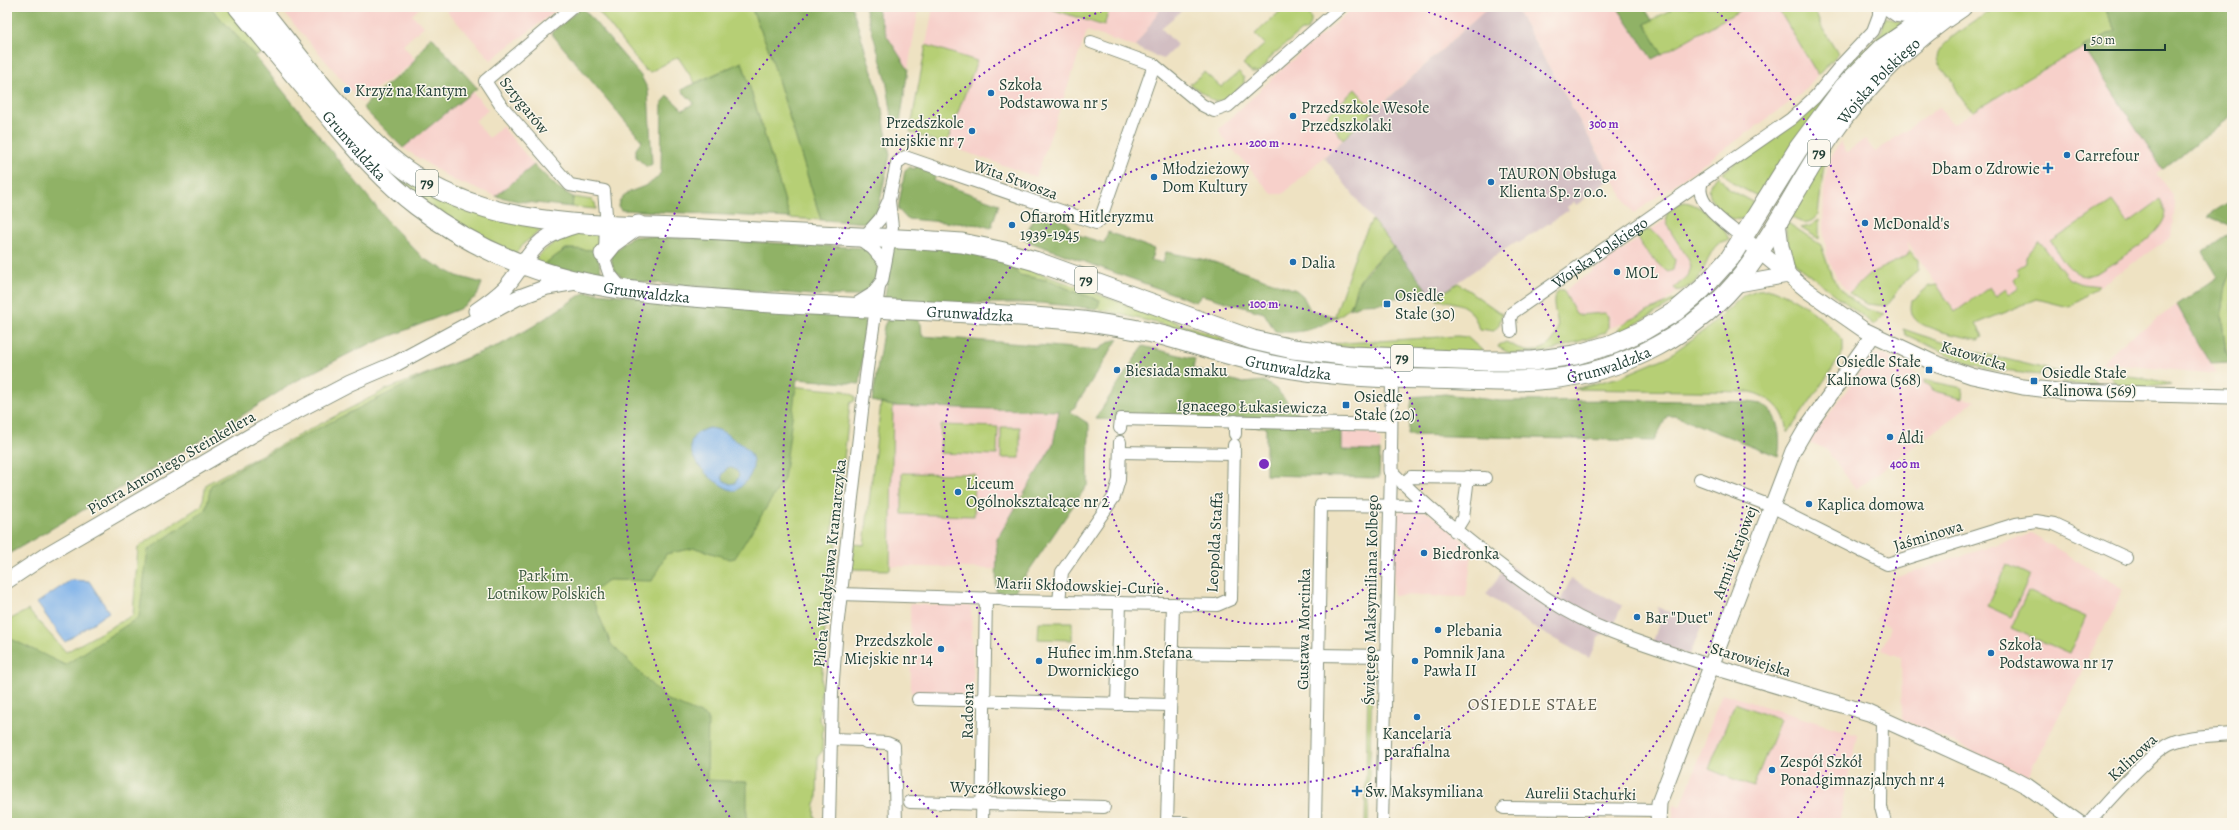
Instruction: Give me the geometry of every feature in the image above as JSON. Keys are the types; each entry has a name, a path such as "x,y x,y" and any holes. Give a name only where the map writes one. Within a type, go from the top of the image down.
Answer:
{"main road":[{"name":"Grunwaldzka","path":"238,7 357,149 398,190 434,219 462,236 521,265 577,282 624,291 876,309 1041,317 1112,325 1163,336 1270,365 1326,374 1392,378 1531,381 1588,373 1625,361 1668,340 1703,314 1733,285 1760,250"},
{"name":"Grunwaldzka","path":"259,7 364,133 390,157 422,180 466,202 494,211 532,218 604,224 962,243 1004,252 1272,345 1352,356 1514,361 1546,359 1585,353 1613,344 1644,330 1676,311 1702,289 1723,267 1743,238"},
{"name":"Wojska Polskiego","path":"1743,238 1798,149 1844,87 1861,68 1883,48 1943,7"},
{"name":"Wojska Polskiego","path":"1760,250 1831,135 1860,98 1902,55 1962,7"},
{"path":"604,254 613,243 638,226"}],"street":[{"name":"Sztygarów","path":"573,7 485,81 500,104 570,185 604,191 604,224"},
{"path":"1091,42 1154,65 1208,109 1214,111 1228,106 1341,7"},
{"path":"1743,238 1704,203 1699,194 1699,187 1703,180 1783,125 1807,105 1873,31 1879,15 1879,7"},
{"path":"1884,7 1897,16 1925,19"},
{"name":"Wita Stwosza","path":"889,200 897,163 902,158 914,159 1096,223 1100,220 1154,65"},
{"name":"Wojska Polskiego","path":"1511,331 1510,319 1512,313 1703,180"},
{"path":"884,263 861,237 878,224 889,200"},
{"name":"Pilota Władysława Kramarczyka","path":"829,823 834,666 840,594 866,376 879,287 882,281 884,263 892,227 889,200"},
{"path":"1733,285 1788,275 1780,246 1778,222"},
{"name":"Piotra Antoniego Steinkellera","path":"7,581 46,555 266,427 357,379 392,356 471,314 500,292 540,242 555,232 578,226 604,224"},
{"path":"604,224 604,254 609,273 624,291"},
{"name":"Katowicka","path":"1743,238 1760,250 1788,275 1827,305 1873,335 1939,365 1972,376 2023,387 2067,392 2232,396"},
{"name":"Piotra Antoniego Steinkellera","path":"357,379 397,363 530,292 577,282"},
{"path":"851,307 872,294 879,287"},
{"name":"Armii Krajowej","path":"1658,816 1658,803 1771,506 1800,437 1873,335"},
{"name":"Świętego Maksymiliana Kolbego","path":"1382,823 1387,656 1392,378"},
{"name":"Ignacego Łukasiewicza","path":"1120,428 1121,419 1391,425"},
{"path":"1060,602 1062,572 1114,497 1119,480 1120,447 1234,444 1235,421"},
{"name":"Leopolda Staffa","path":"1172,604 1217,605 1230,599 1234,444"},
{"name":"Starowiejska","path":"1391,471 1426,506 1455,531 1562,608 1606,630 1710,666 1882,718 2027,786 2079,823"},
{"path":"1403,484 1411,477 1485,478"},
{"path":"1455,531 1463,518 1468,477"},
{"name":"Jaśminowa","path":"1700,479 1771,506 1887,564 2016,524 2036,520 2054,524 2127,558"},
{"name":"Gustawa Morcinka","path":"1315,823 1321,505 1390,506"},
{"path":"1390,506 1426,506"},
{"name":"Marii Skłodowskiej-Curie","path":"840,594 986,598 1060,602 1172,604"},
{"name":"Radosna","path":"982,823 986,598"},
{"path":"1117,704 1120,603"},
{"path":"1172,604 1167,823 1185,823"},
{"path":"1172,653 1387,656"},
{"path":"918,699 1170,705"},
{"path":"1882,718 1881,807 1885,823"},
{"name":"Kalinowa","path":"2089,823 2148,761 2170,743 2192,738 2232,734"},
{"path":"831,739 863,740 866,742 894,746 896,823"},
{"name":"Wyczółkowskiego","path":"910,802 1104,807"},
{"name":"Aurelii Stachurki","path":"1504,808 1658,816"}],"shaded area":[{"path":"279,7 421,7 412,15 424,26 403,45 416,61 367,95 362,103"},
{"path":"443,7 561,7 491,60"},
{"path":"876,7 919,7 908,69 887,36"},
{"name":"Szkoła Podstawowa nr 5","path":"933,7 1162,7 1135,47 1087,31 1036,177 910,132"},
{"path":"1162,7 1186,7 1161,28 1177,45 1163,59 1135,47"},
{"path":"1354,7 1489,7 1374,111 1355,90 1326,117 1343,139 1283,194 1272,194 1222,137 1219,129 1281,70"},
{"path":"1489,7 1515,7 1612,178 1584,197 1585,199 1576,205 1574,202 1567,207 1569,210 1519,243 1517,241 1442,293 1427,290 1324,157"},
{"path":"1515,7 1617,7 1652,59 1746,7 1777,7 1818,75 1799,96 1633,214"},
{"path":"2083,47 2163,169 2157,173 2170,191 2175,206 2171,237 2069,307 2037,299 1976,324 1955,312 1907,241 1910,250 1907,256 1871,273 1849,293 1836,277 1827,256 1823,228 1824,190 1828,163 1840,142 1847,152 1865,139 1875,152 1939,107 1953,124"},
{"path":"473,92 488,110 475,121 489,138 502,126 534,165 496,196 453,180 403,148"},
{"path":"1682,208 1700,270 1654,313 1583,337 1557,296"},
{"path":"2177,305 2217,374 2101,363 2122,343"},
{"path":"1877,354 1886,355 1917,375 1917,378 1924,380 1924,383 1929,385 1934,391 1975,401 1856,489 1826,449 1809,442 1868,360"},
{"name":"Liceum Ogólnokształcące nr 2","path":"893,406 1059,411 1053,445 997,539 996,569 891,566"},
{"path":"1342,431 1374,433 1381,441 1380,451 1342,450"},
{"path":"1420,510 1430,514 1473,548 1466,597 1393,595 1395,517 1400,511"},
{"name":"Szkoła Podstawowa nr 17","path":"2031,533 2124,589 2028,776 1902,719 1901,657 1881,650 1891,627 1877,620 1895,578"},
{"path":"1508,564 1560,601 1571,579 1622,605 1612,629 1598,638 1589,658 1536,629 1486,594"},
{"name":"Przedszkole Miejskie nr 14","path":"910,604 971,606 974,695 911,693"},
{"path":"1657,607 1702,625 1690,655 1652,645 1660,620"},
{"name":"Zespół Szkół Ponadgimnazjalnych nr 4","path":"1722,693 1857,735 1839,823 1672,823 1674,805 1681,807"}],"green space":[{"path":"7,7 210,7 255,56 389,223 424,259 457,276 482,283 477,296 459,309 358,349 296,381 232,422 7,555"},
{"path":"210,7 229,7 266,52 255,56"},
{"path":"582,7 641,76 648,90 652,164 647,167 636,157 636,149 642,141 551,33"},
{"path":"595,7 751,7 769,50 821,220 790,218 742,62 695,83 678,57 650,72 645,70"},
{"path":"751,7 852,7 880,98 890,155 877,214 870,223 821,220 769,50"},
{"path":"865,7 876,7 887,36 908,69 900,123 893,122 886,79"},
{"path":"1045,7 1110,7 1104,26"},
{"path":"1285,7 1303,7 1311,18 1309,27 1306,31 1301,31 1268,59 1267,64 1259,72 1251,72 1243,64 1265,44 1255,34"},
{"path":"1617,7 1644,7 1652,20 1645,24 1662,54 1652,59"},
{"path":"1675,7 1746,7 1662,54 1645,24"},
{"path":"1777,7 1824,7 1815,11 1821,26 1838,54 1818,75"},
{"path":"1998,7 2104,7 2116,30 2030,77 1974,111 1966,105 1952,81 1939,64 1937,58 1944,45 1952,37"},
{"path":"2104,7 2232,7 2232,116 2163,169 2083,47 2116,30"},
{"path":"1885,17 1903,23 1761,198 1734,184 1723,173 1876,39 1882,30"},
{"path":"431,36 477,88 403,148 363,108 374,95 409,68"},
{"path":"926,45 977,61 946,145 910,132"},
{"path":"742,62 790,218 621,210 618,206 624,195 650,183 656,179 661,172 662,103 668,96 683,110 694,103 681,90"},
{"path":"1204,72 1221,87 1239,72 1244,77 1244,83 1227,100 1215,102 1190,84"},
{"path":"1355,89 1374,111 1343,139 1326,117"},
{"path":"350,127 384,161 546,226 522,245 515,255 459,227 400,183"},
{"path":"1825,156 1818,214 1811,221 1800,222 1788,215"},
{"path":"534,165 557,187 573,197 572,207 517,201 496,196"},
{"path":"916,166 936,174 934,181 999,204 991,228 981,225 907,219 898,209 905,170 909,167 915,169"},
{"path":"1718,176 1729,189 1757,204 1747,216 1739,219 1731,218 1723,214 1716,207 1711,199 1709,191 1711,183"},
{"path":"573,197 592,200 595,203 596,209 572,207"},
{"path":"2160,200 2166,212 2163,221 2157,230 2127,255 2097,273 2088,275 2075,272 2065,262 2051,242 2112,201 2128,223"},
{"path":"2232,200 2232,226 2207,216"},
{"path":"1684,202 1697,206 1711,216 1727,234 1729,240 1720,243 1714,248 1702,273 1696,281 1688,287 1676,291 1674,288 1688,276 1691,267 1688,259 1671,231 1667,222 1667,214 1672,207"},
{"path":"1044,211 1058,216 1057,219 1067,222 1075,234 1104,243 1108,232 1154,249 1151,260 1163,263 1166,252 1211,261 1296,290 1303,296 1310,310 1337,317 1322,325 1307,330 1291,332 1275,331 1264,313 1202,295 1196,302 1024,240 1034,216 1041,219"},
{"path":"1372,220 1394,247 1370,267 1356,288 1351,305 1344,313 1337,317 1335,315 1357,250"},
{"path":"1819,220 1819,239 1801,228 1810,226"},
{"path":"1785,221 1821,245 1832,277 1847,296 1866,309 1885,314 1874,325 1796,264 1788,253"},
{"path":"599,230 598,250 566,249 543,265 533,262 547,248 562,238 579,232"},
{"path":"1646,230 1651,231 1660,237 1667,246 1675,260 1673,270 1668,272 1664,269 1654,260 1640,243 1637,234"},
{"path":"2232,232 2232,269 2225,285 2221,315 2226,351 2231,363 2210,364 2177,305 2218,277 2203,252"},
{"path":"645,236 865,248 878,263 878,277 873,287 856,296 811,295 643,282 619,275 615,272 613,267 612,253 631,237"},
{"path":"2038,242 2040,242 2068,278 2082,284 2099,286 2069,307 2037,299 1976,324 1983,336 1979,339 1956,335 1929,327 1917,321 1913,317 1911,309 1912,301 1929,286 1937,285 1955,312 1990,287 1996,296 2006,289 2009,294 2019,287 2014,279 2019,274 2016,269 2026,262 2026,257"},
{"path":"892,245 935,247 1003,258 1019,275 1051,281 1075,292 1100,300 1097,309 1041,303 884,303"},
{"path":"1394,247 1427,290 1418,292 1417,296 1393,298 1388,303 1362,304 1350,309 1359,282 1383,254"},
{"path":"566,249 598,250 601,270 607,281 543,265"},
{"path":"1910,250 1918,260 1918,270 1905,281 1887,306 1866,304 1849,293 1871,273 1907,256"},
{"path":"1003,258 1024,268 1224,339 1222,344 1161,324 1097,309 1100,300 1075,292 1051,281 1018,275"},
{"path":"2232,269 2232,364 2228,357 2223,333 2222,305 2225,287"},
{"path":"1458,283 1502,314 1499,325 1494,331 1480,329 1469,310 1459,304 1437,300 1437,292 1442,293"},
{"path":"1771,289 1802,303 1843,340 1843,352 1788,433 1784,417 1777,406 1766,398 1751,392 1574,389 1620,377 1667,357 1709,327 1744,295 1757,290"},
{"path":"1559,290 1563,290 1577,315 1605,313 1608,316 1608,328 1605,333 1547,352 1511,354 1498,347 1506,342 1526,351 1540,350 1547,346 1554,339 1557,331 1558,324 1554,303 1555,296"},
{"name":"Park im. Lotnikow Polskich","path":"585,292 861,317 866,324 860,384 797,379 784,479 735,558 730,559 695,548 666,554 652,581 609,580 590,594 611,644 667,700 708,717 707,780 747,782 747,823 7,823 7,637 65,665 139,617 148,550 206,510 211,485 253,461 423,376 502,344 532,327"},
{"path":"1678,298 1680,299 1618,334 1619,329 1627,321"},
{"path":"893,317 917,319 921,324 922,336 1098,350 1111,341 1118,339 1075,407 1069,411 1089,424 1088,484 1013,594 996,592 997,539 1053,445 1059,411 893,406 872,401 884,326 887,320"},
{"name":"Park im. Lotnikow Polskich","path":"532,327 701,378 845,391 855,396 855,401 850,403 839,505 835,507 832,534 836,542 830,603 824,609 823,621 825,625 819,720 823,726 822,752 818,756 817,800 815,803 814,816 820,823 72,823 7,645 7,621 28,610 66,652 133,615 138,547 202,505 206,484 385,390 502,344"},
{"path":"1903,329 1957,347 2095,381 2095,384 2084,386 2055,381 2056,375 2042,371 2041,375 1984,369 1967,363 1906,335"},
{"path":"1457,336 1467,337 1483,351 1482,354 1328,346 1330,344"},
{"path":"1143,346 1195,359 1193,369 1243,383 1264,381 1276,389 1312,430 1342,431 1342,450 1380,451 1379,478 1266,475 1266,427 1095,419"},
{"path":"1264,349 1591,360 1549,371 1518,374 1393,372 1261,356"},
{"path":"2111,374 2145,378 2171,384 2142,388 2117,386"},
{"path":"1924,380 1963,388 1962,398 1934,391 1929,385 1924,383"},
{"path":"1445,394 1500,401 1626,400 1748,402 1761,404 1772,413 1778,427 1780,443 1778,456 1675,416 1667,416 1654,441 1408,435 1412,397"},
{"path":"881,403 893,406 890,570 852,569 854,544 864,545"},
{"path":"941,425 998,427 997,455 940,453"},
{"path":"1001,427 1020,427 1020,458 1001,458"},
{"path":"902,473 975,474 974,516 902,514"},
{"path":"2007,564 2030,575 2011,617 1987,606"},
{"path":"2028,591 2086,617 2070,654 2011,628"},
{"path":"1039,622 1072,622 1072,640 1038,639"},
{"path":"1368,682 1372,682 1368,823 1365,823"},
{"path":"1735,703 1780,720 1753,787 1709,769"}],"water":[{"path":"709,428 716,429 742,444 747,449 753,461 753,467 749,478 745,483 735,491 715,481 705,472 696,462 692,452 691,442 696,434","holes":["727,468 735,469 738,472 739,476 735,483 730,484 723,480 722,475"]},
{"path":"71,580 89,581 109,612 65,642 37,603"}],"place":[{"name":"Krzyż na Kantym","path":"347,90"},
{"name":"Szkoła Podstawowa nr 5","path":"991,93"},
{"name":"Przedszkole Wesołe Przedszkolaki","path":"1293,116"},
{"name":"Przedszkole miejskie nr 7","path":"972,131"},
{"name":"Carrefour","path":"2067,155"},
{"name":"Dbam o Zdrowie","path":"2048,168"},
{"name":"Młodzieżowy Dom Kultury","path":"1154,177"},
{"name":"TAURON Obsługa Klienta Sp. z o.o.","path":"1491,182"},
{"name":"McDonald's","path":"1865,223"},
{"name":"Ofiarom Hitleryzmu 1939-1945","path":"1012,225"},
{"name":"Dalia","path":"1293,262"},
{"name":"MOL","path":"1617,272"},
{"name":"Osiedle Stałe (30)","path":"1387,304"},
{"name":"Biesiada smaku","path":"1117,370"},
{"name":"Osiedle Stałe Kalinowa (568)","path":"1929,370"},
{"name":"Osiedle Stałe Kalinowa (569)","path":"2034,381"},
{"name":"Osiedle Stałe (20)","path":"1346,405"},
{"name":"Aldi","path":"1890,437"},
{"name":"Liceum Ogólnokształcące nr 2","path":"958,492"},
{"name":"Kaplica domowa","path":"1809,504"},
{"name":"Biedronka","path":"1424,553"},
{"name":"Bar \"Duet\"","path":"1637,617"},
{"name":"Plebania","path":"1438,630"},
{"name":"Przedszkole Miejskie nr 14","path":"941,649"},
{"name":"Szkoła Podstawowa nr 17","path":"1991,653"},
{"name":"Hufiec im.hm.Stefana Dwornickiego","path":"1039,661"},
{"name":"Pomnik Jana Pawła II","path":"1415,661"},
{"name":"Kancelaria parafialna","path":"1417,717"},
{"name":"Zespół Szkół Ponadgimnazjalnych nr 4","path":"1772,770"},
{"name":"Św. Maksymiliana","path":"1357,791"}],"district":[{"name":"OSIEDLE STAŁE","path":"1533,704"}]}
